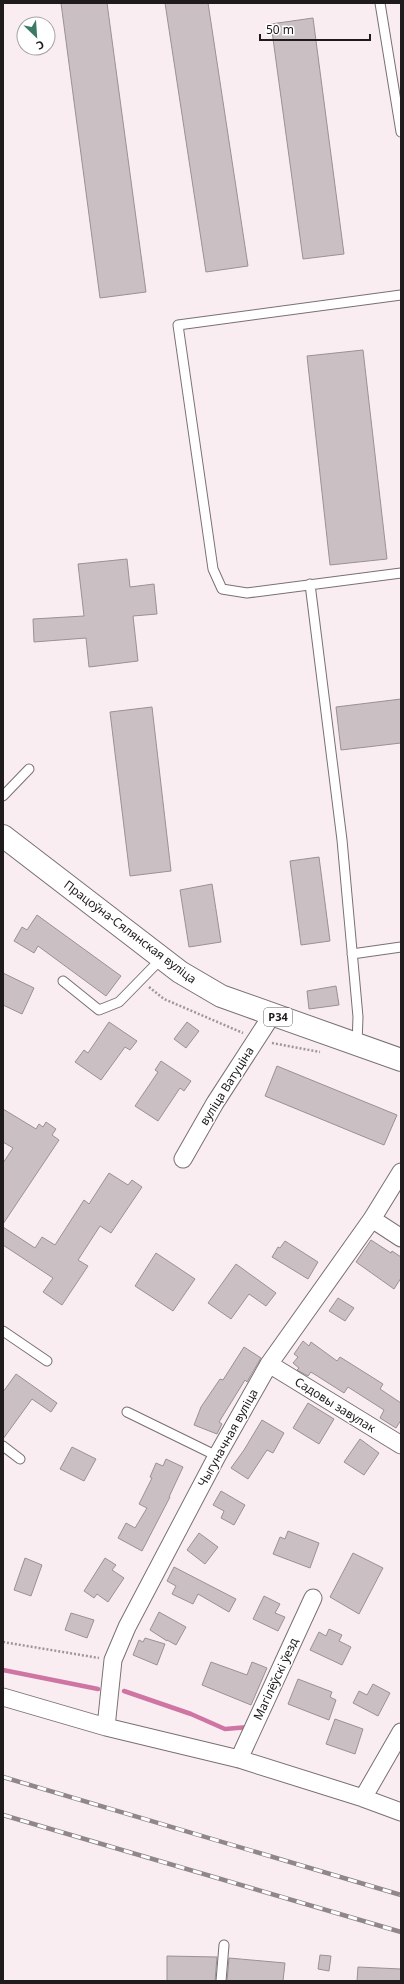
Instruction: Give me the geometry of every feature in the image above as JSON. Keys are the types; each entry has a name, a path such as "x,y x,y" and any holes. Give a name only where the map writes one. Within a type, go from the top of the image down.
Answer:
{"main road":[{"name":"Працоўна-Сялянская вуліца","path":"3,836 180,972 221,996 401,1060"}],"street":[{"name":"вуліца Ватуціна","path":"184,1159 215,1103 272,1014"},
{"name":"Чыгуначная вуліца","path":"106,1727 113,1660 127,1627 217,1456 269,1364 372,1219 401,1172"},
{"path":"372,1219 401,1238"},
{"name":"Садовы завулак","path":"269,1364 401,1446"},
{"name":"Магілёўскі ўезд","path":"239,1760 313,1598"},
{"path":"3,1697 106,1727 239,1760 363,1798 401,1812"},
{"path":"363,1798 401,1732"}],"lane":[{"path":"380,3 401,132"},
{"path":"401,295 178,325 213,569 222,589 247,593 401,573"},
{"path":"310,584 342,840 358,1017 357,1044"},
{"path":"3,796 29,769"},
{"path":"352,954 401,947"},
{"path":"63,981 99,1010 119,1002 162,958"},
{"path":"3,1331 47,1361"},
{"path":"127,1412 217,1456"},
{"path":"3,1446 20,1459"},
{"path":"221,1981 224,1945"}],"path":[{"path":"140,980 164,999 257,1038"},
{"path":"3,1642 113,1660"}],"building":[{"path":"61,3 107,3 146,292 100,298"},
{"path":"165,3 208,3 248,266 206,272"},
{"path":"313,18 344,254 303,259 271,24"},
{"path":"363,350 387,559 330,565 307,356"},
{"path":"127,559 130,587 154,584 157,614 133,616 138,661 89,667 86,638 34,642 33,619 84,616 78,564"},
{"path":"401,699 401,743 341,750 336,707"},
{"path":"152,707 171,871 130,876 110,712"},
{"path":"319,857 330,941 301,945 290,861"},
{"path":"212,884 221,942 189,947 180,890"},
{"path":"37,915 121,976 106,996 38,946 34,953 14,941 22,927 27,930"},
{"path":"3,973 34,988 22,1014 3,1005"},
{"path":"336,986 339,1005 309,1009 307,991"},
{"path":"109,1022 137,1041 130,1050 125,1047 101,1080 75,1062 84,1050 88,1053"},
{"path":"187,1022 199,1031 186,1048 174,1039"},
{"path":"161,1061 191,1081 184,1091 180,1088 158,1121 135,1106 158,1072 155,1070"},
{"path":"277,1066 397,1115 384,1145 265,1096"},
{"path":"3,1109 36,1129 39,1124 43,1127 46,1122 56,1129 52,1135 59,1140 3,1224 3,1163 13,1148 3,1142"},
{"path":"109,1173 128,1185 132,1180 142,1187 111,1233 100,1226 78,1260 88,1266 62,1305 43,1292 53,1278 3,1245 3,1227 35,1248 42,1237 55,1245 84,1200 89,1204"},
{"path":"371,1240 391,1253 392,1251 401,1257 401,1278 394,1289 356,1262"},
{"path":"285,1241 318,1262 308,1279 272,1257 278,1247 280,1248"},
{"path":"156,1253 195,1279 173,1311 135,1286"},
{"path":"236,1264 276,1293 266,1306 249,1294 231,1319 208,1303"},
{"path":"338,1298 354,1308 345,1321 329,1311"},
{"path":"303,1341 309,1346 311,1342 337,1361 340,1357 383,1384 380,1389 401,1403 401,1420 396,1428 380,1418 384,1410 348,1387 344,1393 311,1372 308,1376 297,1370 299,1368 293,1363 298,1357 294,1354"},
{"path":"244,1347 261,1358 247,1382 245,1380 219,1422 222,1424 217,1434 194,1425 201,1407 220,1379 223,1380"},
{"path":"16,1374 57,1403 51,1412 32,1399 3,1439 3,1392"},
{"path":"308,1403 334,1419 319,1444 293,1428"},
{"path":"262,1420 284,1433 273,1453 267,1450 248,1479 231,1468"},
{"path":"360,1439 379,1453 364,1475 344,1462"},
{"path":"72,1447 96,1459 84,1481 60,1469"},
{"path":"166,1459 183,1467 170,1497 142,1551 118,1538 126,1523 135,1528 147,1508 139,1504 152,1478 150,1477 156,1463 163,1466"},
{"path":"221,1491 245,1505 234,1525 221,1518 224,1511 213,1505"},
{"path":"288,1531 319,1543 310,1568 273,1554 280,1537 285,1539"},
{"path":"199,1533 218,1547 205,1564 187,1550"},
{"path":"353,1553 383,1568 359,1614 330,1597"},
{"path":"25,1558 42,1565 31,1596 14,1590"},
{"path":"105,1558 116,1565 112,1570 124,1578 108,1602 97,1594 94,1598 84,1591"},
{"path":"174,1567 236,1599 229,1612 198,1594 193,1604 172,1594 176,1586 167,1581"},
{"path":"264,1596 280,1604 275,1613 285,1617 278,1631 253,1619"},
{"path":"159,1612 186,1627 176,1645 150,1630"},
{"path":"71,1613 94,1620 87,1638 65,1630"},
{"path":"329,1629 342,1635 339,1641 351,1647 342,1665 310,1650 319,1632 326,1636"},
{"path":"145,1638 165,1644 157,1665 133,1655 139,1640 143,1642"},
{"path":"211,1662 247,1675 252,1662 267,1668 251,1705 202,1685"},
{"path":"298,1679 332,1692 330,1697 336,1700 329,1720 288,1704"},
{"path":"373,1684 390,1693 378,1716 353,1703 359,1691 367,1695"},
{"path":"335,1719 363,1729 355,1754 326,1744"},
{"path":"320,1955 331,1956 329,1971 318,1969"},
{"path":"167,1956 217,1957 215,1981 167,1981"},
{"path":"229,1958 285,1963 283,1981 227,1981"},
{"path":"358,1967 401,1969 401,1981 357,1981"}],"waterway":[{"path":"3,1670 98,1689"},
{"path":"124,1691 191,1714 225,1729 249,1727"}],"railway":[{"path":"3,1777 401,1895"},
{"path":"3,1815 401,1932"}]}
